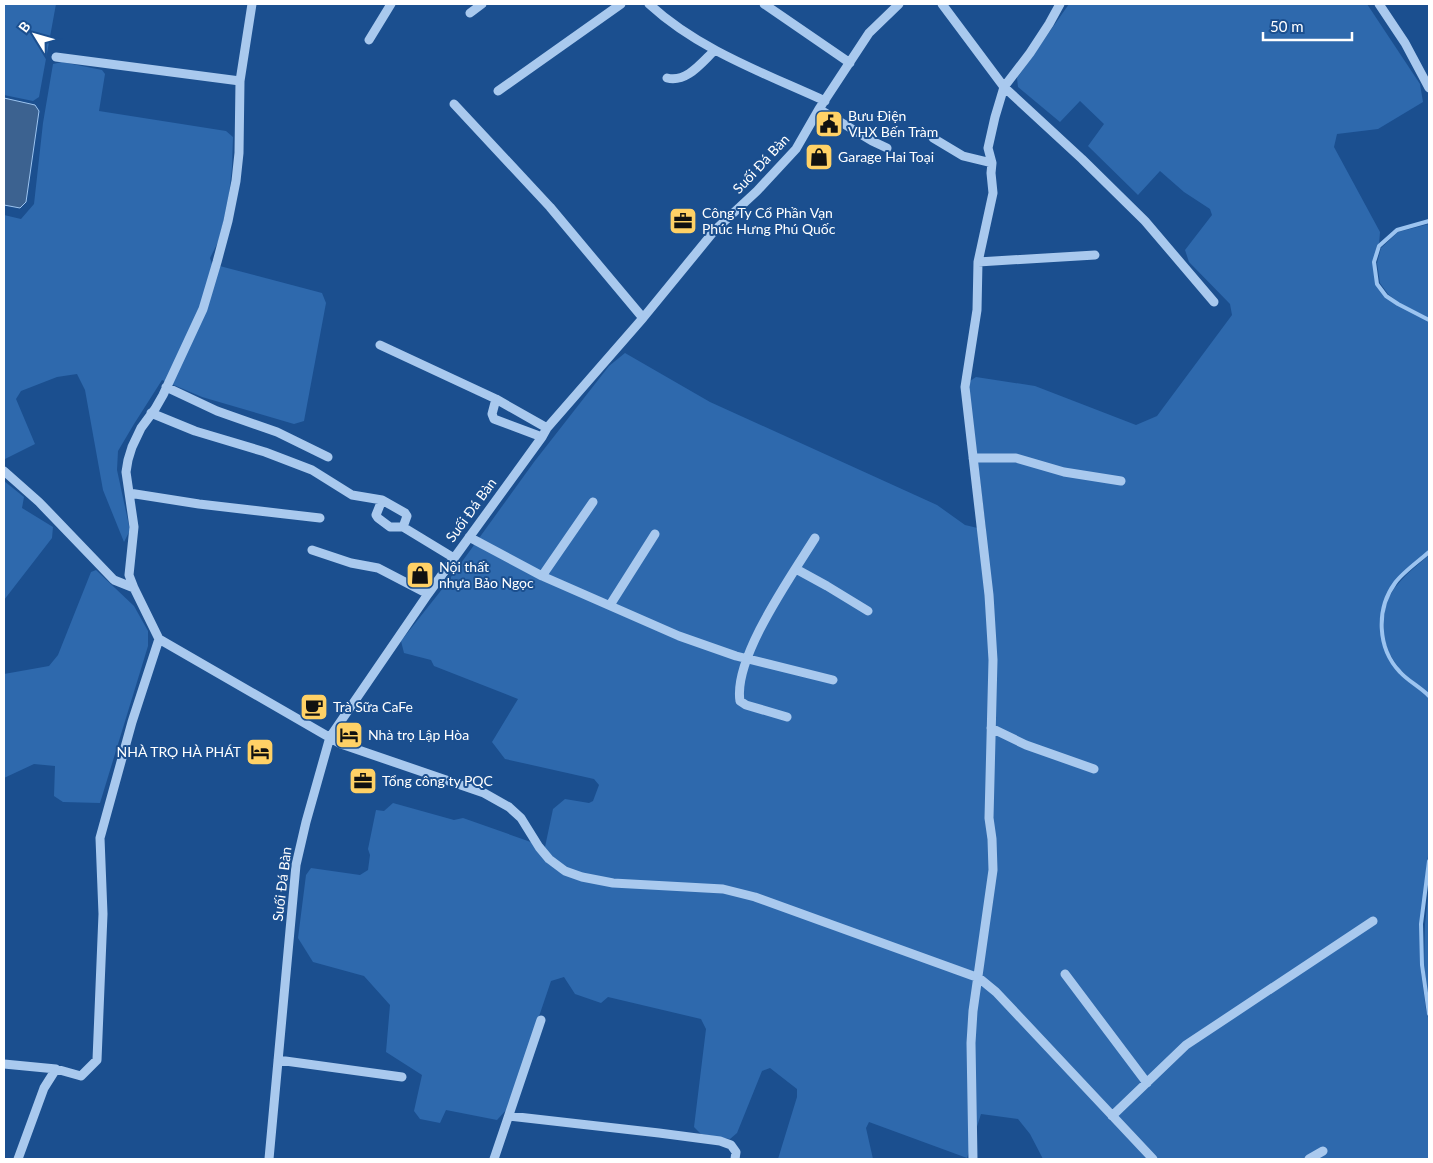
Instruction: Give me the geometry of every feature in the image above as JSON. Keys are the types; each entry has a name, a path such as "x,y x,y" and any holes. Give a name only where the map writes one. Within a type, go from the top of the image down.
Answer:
{"street":[{"path":"252,4 240,81 239,153 236,181 228,221 203,309 155,409 141,428 132,446 126,472 134,527 129,574 159,639 341,744 484,792 509,807 522,818 539,847 549,859 565,870 582,877 613,883 723,889 739,893 979,978 996,992 1153,1159"},
{"path":"369,40 391,4"},
{"path":"470,13 482,4"},
{"path":"498,92 621,4"},
{"path":"649,4 677,28 715,50 825,101"},
{"path":"764,4 850,63"},
{"path":"942,4 1004,87 1145,220 1214,302"},
{"path":"973,1159 971,1044 973,1011 993,870 989,818 994,660 989,595 965,387 977,310 978,262 993,193 992,163 988,148 995,117 1004,87 1030,53 1060,4"},
{"path":"1382,5 1429,88"},
{"name":"Suối Đá Bàn","path":"269,1159 296,865 330,737 428,594 547,428 643,318 715,230 757,191 796,149 819,108 869,33 894,6"},
{"path":"667,78 673,80 685,77 715,50"},
{"path":"56,57 240,81"},
{"path":"454,104 550,207 643,318"},
{"path":"819,108 872,141 887,148"},
{"path":"933,138 963,156 992,163"},
{"path":"978,262 1095,255"},
{"path":"380,345 496,399 547,428"},
{"path":"166,387 217,411 277,432 328,457"},
{"path":"496,399 492,414 494,419 542,437"},
{"path":"151,413 195,431 264,452 312,470 352,495 382,500 408,516 403,527"},
{"path":"973,458 1016,458 1064,472 1121,481"},
{"path":"4,471 40,502 114,580 134,588"},
{"path":"129,493 199,504 320,518"},
{"path":"382,500 376,515 378,518 390,527 403,527 454,558"},
{"path":"542,576 593,502"},
{"path":"610,605 655,534"},
{"path":"469,537 542,576 679,636 747,659 833,680"},
{"path":"787,717 746,705 740,701 739,692 747,659 758,632 814,538"},
{"path":"312,550 351,563 378,568 428,594"},
{"path":"796,569 868,611"},
{"path":"4,1064 56,1069 81,1076 97,1060 103,914 100,838 132,722 159,639"},
{"path":"991,728 1026,745 1094,769"},
{"path":"1112,1116 1186,1045 1373,921"},
{"path":"1065,974 1147,1083"},
{"path":"494,1159 541,1020"},
{"path":"278,1060 402,1077"},
{"path":"18,1159 44,1088 56,1069"},
{"path":"509,1116 720,1142 731,1145 736,1152 735,1159"},
{"path":"1309,1159 1323,1151"}],"shaded area":[{"path":"4,4 56,4 39,97 33,101 4,95"},
{"path":"1069,4 1367,4 1420,84 1423,102 1378,129 1337,134 1334,147 1380,232 1379,245 1373,261 1376,283 1384,296 1397,305 1429,321 1429,550 1402,574 1388,593 1381,615 1380,627 1385,650 1390,661 1400,674 1427,695 1429,699 1429,848 1420,923 1420,964 1429,1021 1429,1159 1043,1159 1030,1134 1018,1119 981,1114 967,1158 869,1122 866,1128 873,1159 778,1159 797,1097 797,1089 770,1068 762,1071 737,1133 730,1139 701,1134 694,1127 706,1029 701,1019 608,997 601,1003 575,994 564,977 551,981 508,1108 497,1120 446,1110 440,1123 420,1119 414,1111 422,1075 386,1052 390,1005 364,976 313,962 298,938 306,875 311,868 360,875 368,870 370,855 368,849 376,810 384,811 393,803 454,820 463,818 545,847 553,809 565,799 589,803 593,801 599,785 594,779 505,759 492,742 518,699 434,666 431,660 404,653 401,641 443,588 534,462 609,366 625,353 710,402 937,505 965,525 986,530 969,390 970,381 976,377 1035,386 1136,425 1157,416 1232,315 1230,304 1189,262 1185,250 1212,215 1210,209 1184,192 1160,171 1138,195 1088,146 1104,124 1080,101 1060,122 1018,87 1017,78"},
{"path":"62,62 102,70 105,74 99,111 226,131 233,137 228,204 218,242 210,258 212,264 322,293 326,303 304,421 294,424 202,397 162,380 118,451 117,470 130,530 124,542 103,490 85,390 77,374 57,377 21,391 16,399 35,444 4,458 4,215 21,219 34,204 43,123 53,64"},
{"path":"4,98 35,105 39,111 26,202 20,208 4,205"},
{"path":"1429,224 1429,318 1399,303 1388,294 1380,283 1377,263 1381,248 1398,232"},
{"path":"4,481 24,497 22,508 53,527 52,538 4,600"},
{"path":"1429,555 1429,694 1408,677 1394,662 1387,648 1383,629 1385,609 1392,591 1405,576"},
{"path":"96,570 134,606 148,631 148,646 100,803 63,802 54,796 55,766 34,764 4,778 4,674 49,666 58,655 91,572"},
{"path":"1429,888 1429,1008 1424,965 1425,924"}],"waterway":[{"path":"1429,221 1397,230 1379,246 1374,262 1377,284 1386,296 1429,320"},
{"path":"1429,552 1395,583 1389,593 1382,616 1383,640 1392,662 1403,675 1429,696"},
{"path":"1429,861 1421,924 1422,965 1429,1014"}],"place":[{"name":"Bưu Điện VHX Bến Tràm","path":"829,124"},
{"name":"Garage Hai Toại","path":"819,157"},
{"name":"Công Ty Cổ Phần Vạn Phúc Hưng Phú Quốc","path":"683,221"},
{"name":"Nội thất nhựa Bảo Ngọc","path":"420,575"},
{"name":"Trà Sữa CaFe","path":"314,707"},
{"name":"Nhà trọ Lập Hòa","path":"349,735"},
{"name":"NHÀ TRỌ HÀ PHÁT","path":"260,752"},
{"name":"Tổng công ty PQC","path":"363,781"}]}
